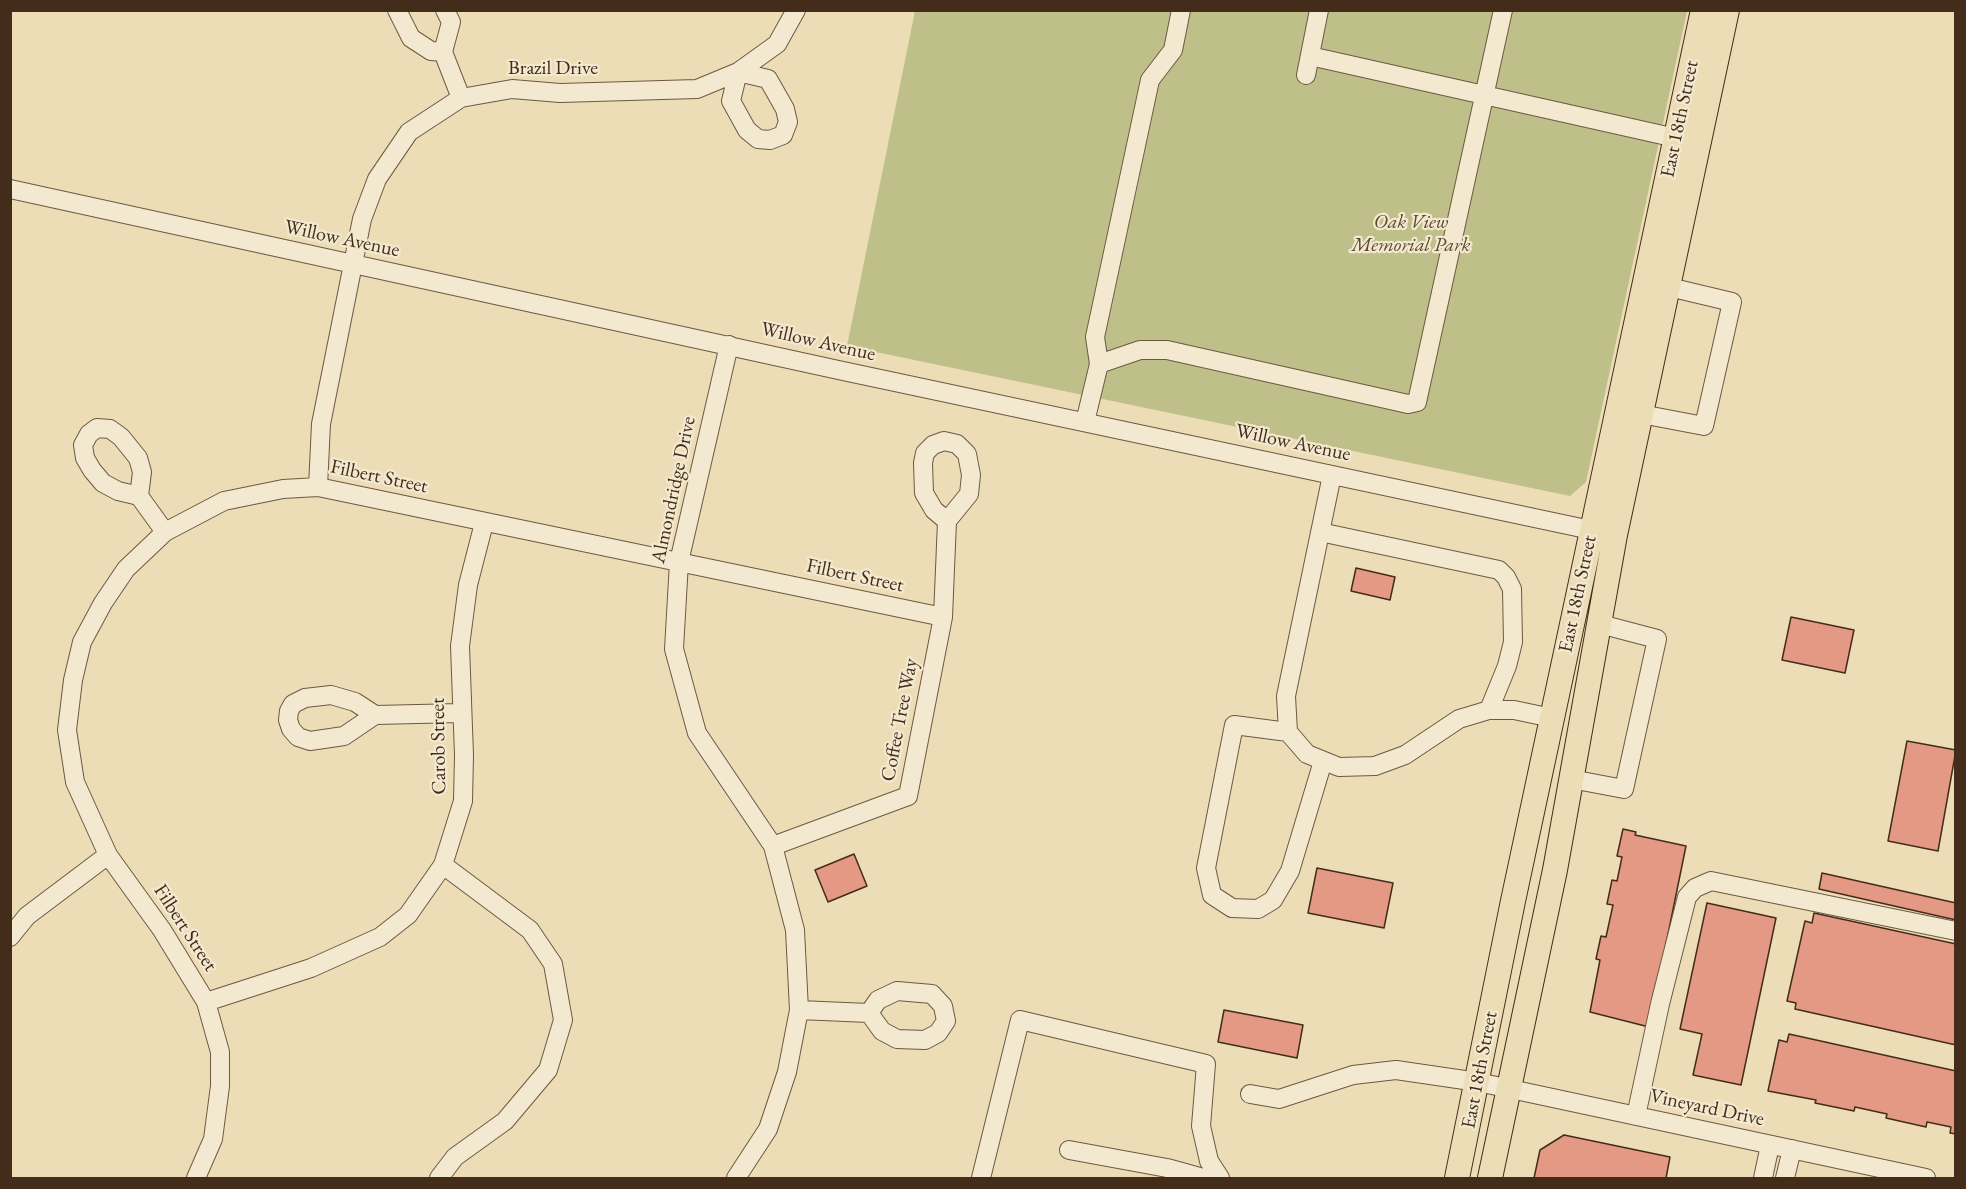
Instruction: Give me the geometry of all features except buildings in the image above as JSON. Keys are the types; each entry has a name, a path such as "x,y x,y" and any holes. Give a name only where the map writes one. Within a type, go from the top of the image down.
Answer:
{"main road":[{"name":"East 18th Street","path":"1457,1179 1552,718 1703,10"},
{"name":"East 18th Street","path":"1490,1179 1572,779 1616,535 1728,10"}],"street":[{"path":"397,10 411,38 431,51 443,52"},
{"path":"445,10 451,22 443,52 461,98"},
{"name":"Brazil Drive","path":"318,487 321,424 362,219 377,179 409,132 461,98 512,89 560,93 697,89 738,72 777,44 796,10"},
{"path":"1086,422 1098,364 1095,337 1150,80 1173,50 1181,10"},
{"path":"1306,75 1320,10"},
{"path":"1098,364 1140,350 1160,349 1408,404 1417,402 1503,10"},
{"path":"1310,56 1676,138"},
{"name":"Willow Avenue","path":"10,189 354,265 1616,535"},
{"path":"1641,414 1704,426 1732,302 1668,287"},
{"name":"Almondridge Drive","path":"729,345 679,562 675,649 697,732 773,846 795,930 799,1010 787,1072 768,1129 736,1179"},
{"path":"1332,475 1286,696 1288,732 1307,754 1339,767 1375,766 1405,754 1459,719 1489,710 1514,710 1552,718"},
{"name":"Filbert Street","path":"196,1179 213,1139 220,1086 220,1052 206,1002 162,930 108,855 75,782 67,730 73,680 82,642 103,603 126,569 165,532 224,501 283,489 318,487 943,617"},
{"path":"139,496 165,532"},
{"path":"943,617 947,521"},
{"name":"Carob Street","path":"206,1002 311,968 380,938 408,915 443,865 463,801 459,646 468,585 484,523"},
{"path":"1320,532 1499,570 1506,577 1512,589 1513,642 1507,666 1489,710"},
{"name":"Coffee Tree Way","path":"773,846 908,796 943,617"},
{"path":"1572,779 1624,789 1657,639 1600,624"},
{"path":"375,716 461,713"},
{"path":"1288,732 1234,725 1206,868 1212,895 1232,908 1258,909 1273,900 1290,871 1323,760"},
{"path":"10,937 27,916 108,855"},
{"path":"439,1179 455,1157 505,1120 548,1070 563,1020 553,964 530,930 443,865"},
{"path":"1636,1116 1662,993 1687,897 1695,888 1711,881 1956,931"},
{"path":"799,1010 869,1013"},
{"path":"981,1179 1020,1020 1206,1064 1201,1126 1209,1161 1220,1179"},
{"name":"Vineyard Drive","path":"1250,1094 1279,1099 1353,1075 1396,1070 1510,1088 1921,1178"},
{"path":"1762,1179 1770,1145"},
{"path":"1785,1179 1792,1149"},
{"path":"1069,1150 1167,1168 1203,1179"}],"green space":[{"name":"Oak View Memorial Park","path":"915,11 1687,11 1586,482 1570,496 847,346"}]}
